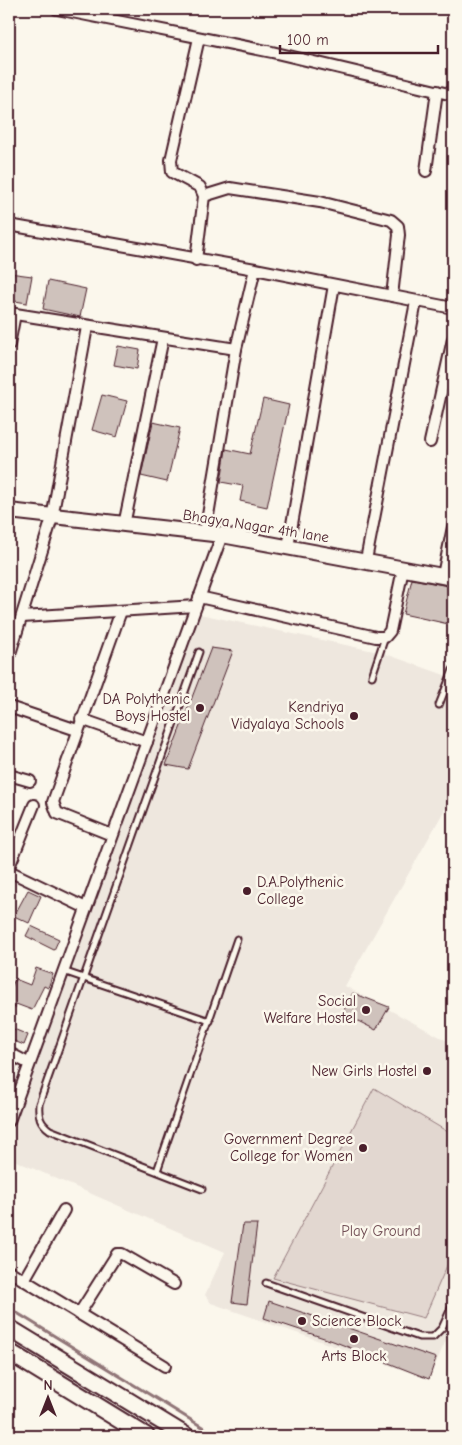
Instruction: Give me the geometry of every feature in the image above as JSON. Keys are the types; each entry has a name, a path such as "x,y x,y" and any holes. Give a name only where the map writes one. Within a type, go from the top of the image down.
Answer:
{"main road":[{"name":"Bhagya Nagar 4th lane","path":"9,511 52,518 222,535 366,560 448,577"},
{"path":"9,1328 186,1436"},
{"path":"9,1352 146,1436"}],"street":[{"path":"57,9 272,52 453,95"},
{"path":"196,260 204,196 200,187 172,172 171,160 198,38"},
{"path":"426,171 438,91"},
{"path":"204,196 230,188 320,202 391,220 398,226 399,235 392,296"},
{"path":"9,225 196,260 255,269 453,308"},
{"path":"206,533 236,349 255,269"},
{"path":"288,547 334,285"},
{"path":"366,560 416,302"},
{"path":"9,345 12,313 87,327 236,349"},
{"path":"9,657 52,518 87,327"},
{"path":"124,525 163,338"},
{"path":"430,442 453,339"},
{"path":"448,577 453,527"},
{"path":"9,1119 222,535"},
{"path":"22,617 121,611 198,601 376,638 385,637 390,631 404,569"},
{"path":"112,835 57,813 52,806 81,718 121,611"},
{"path":"9,707 77,730"},
{"path":"81,718 146,742"},
{"path":"9,775 30,781"},
{"path":"9,867 34,805"},
{"path":"9,871 86,908"},
{"path":"9,1053 28,1063"},
{"path":"24,1280 64,1210"},
{"path":"79,1314 117,1254 122,1254 174,1284"},
{"path":"9,1271 165,1366"}],"lane":[{"path":"372,676 385,637"},
{"path":"199,652 39,1104 40,1119 43,1125 50,1130 202,1189"},
{"path":"439,705 453,670"},
{"path":"157,1171 237,939"},
{"path":"62,971 210,1021"},
{"path":"266,1283 419,1337 433,1337 442,1328 453,1304"}],"shaded area":[{"name":"D.A.Polythenic College","path":"195,613 383,653 453,678 453,795 345,986 453,1044 453,1324 429,1379 211,1303 205,1295 225,1252 9,1158 9,1127"}],"green space":[{"name":"Play Ground","path":"374,1088 453,1135 453,1252 424,1318 273,1278"}],"building":[{"path":"9,273 32,276 27,303 9,300"},
{"path":"48,281 86,289 80,317 43,309"},
{"path":"118,346 140,350 137,369 114,365"},
{"path":"102,395 127,401 117,437 92,430"},
{"path":"263,399 289,405 267,507 240,501 243,486 221,482 226,449 250,454"},
{"path":"153,422 180,428 167,482 141,476"},
{"path":"412,579 453,587 453,625 403,614"},
{"name":"DA Polythenic Boys Hostel","path":"211,648 233,651 188,769 166,765"},
{"path":"28,890 41,896 29,923 14,916"},
{"path":"31,926 59,939 54,950 26,936"},
{"path":"36,968 53,974 48,988 44,986 32,1010 16,1004 15,1008 9,1005 9,993 15,979 30,985"},
{"name":"Social Welfare Hostel","path":"353,993 389,1007 376,1030 342,1013"},
{"path":"9,1027 28,1035 24,1045 9,1039"},
{"path":"9,1061 17,1065 9,1081"},
{"path":"243,1224 257,1224 247,1304 232,1302"},
{"path":"269,1301 436,1358 429,1379 333,1341 264,1318"}],"waterway":[{"path":"9,1308 217,1436"}],"place":[{"name":"DA Polythenic Boys Hostel","path":"200,708"},
{"name":"Kendriya Vidyalaya Schools","path":"354,716"},
{"name":"D.A.Polythenic College","path":"247,891"},
{"name":"Social Welfare Hostel","path":"366,1010"},
{"name":"New Girls Hostel","path":"427,1071"},
{"name":"Government Degree College for Women","path":"363,1148"},
{"name":"Science Block","path":"302,1321"},
{"name":"Arts Block","path":"354,1339"}]}
